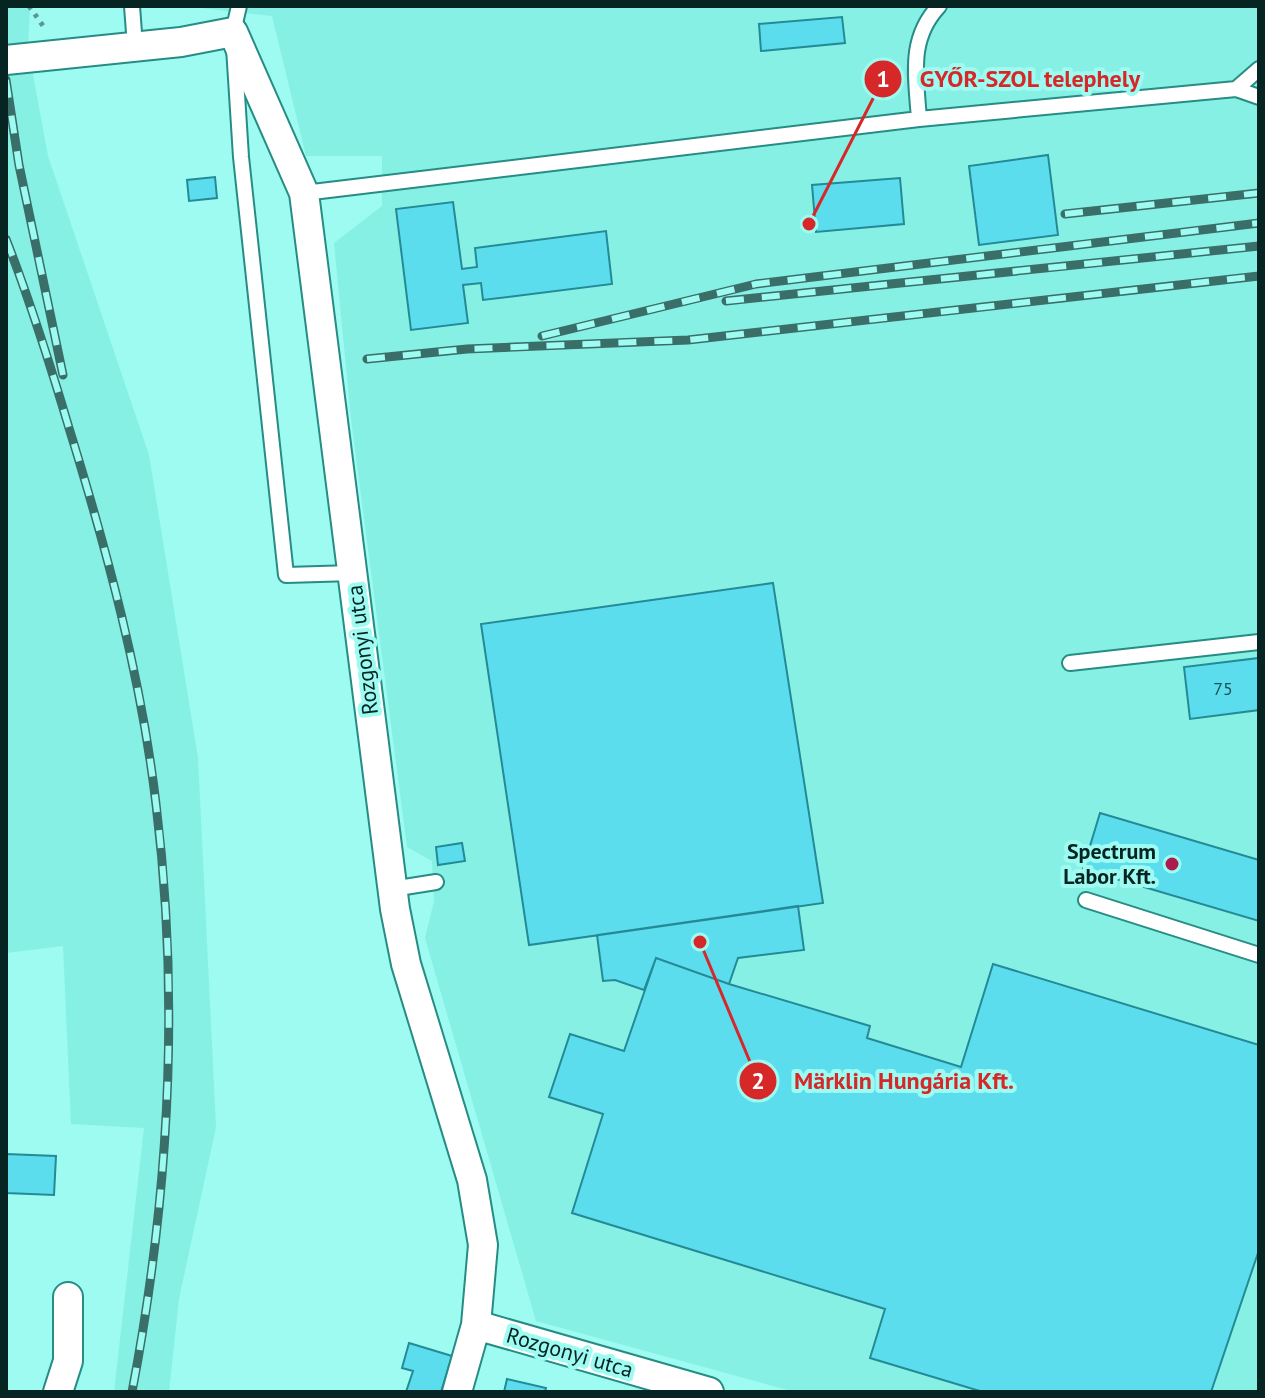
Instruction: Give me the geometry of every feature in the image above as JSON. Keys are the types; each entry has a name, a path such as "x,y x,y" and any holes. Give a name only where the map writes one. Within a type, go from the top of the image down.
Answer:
{"street":[{"path":"6,60 181,42 236,19"},
{"name":"Rozgonyi utca","path":"236,19 304,193 392,889 406,964 472,1180 483,1245 476,1325 457,1392"},
{"path":"58,1392 68,1361 68,1297"},
{"name":"Rozgonyi utca","path":"476,1325 709,1392"}],"lane":[{"path":"132,6 135,46"},
{"path":"919,119 916,45 925,21 939,6"},
{"path":"236,19 241,157 286,575 353,573"},
{"path":"1236,89 1259,69"},
{"path":"304,193 919,119 1236,89 1259,97"},
{"path":"1070,663 1259,642"},
{"path":"392,889 436,882"},
{"path":"1086,900 1259,955"}],"shaded area":[{"path":"6,6 30,6 28,48 48,156 149,455 198,758 216,1127 179,1299 169,1392 114,1392 144,1128 71,1124 63,946 6,953"},
{"path":"183,6 1259,6 1259,1392 795,1392 536,1321 425,938 434,901 432,861 407,847 351,419 334,243 382,206 382,156 306,156 272,16"}],"building":[{"path":"842,17 845,43 761,51 759,24"},
{"path":"1048,155 1058,235 979,245 969,166"},
{"path":"215,177 217,198 189,201 187,180"},
{"path":"900,178 904,224 816,232 812,185"},
{"path":"453,202 462,269 477,267 475,248 606,231 612,284 483,300 481,283 463,285 468,323 411,330 396,209"},
{"path":"773,583 823,903 529,945 481,624"},
{"path":"1259,658 1259,710 1190,719 1184,667"},
{"name":"Spectrum Labor Kft.","path":"1100,813 1259,860 1259,921 1083,869"},
{"path":"462,843 465,861 438,865 436,847"},
{"path":"798,906 804,950 738,958 729,984 656,958 644,990 615,980 603,981 597,935"},
{"path":"656,958 729,984 870,1026 867,1038 961,1067 993,964 1259,1045 1259,1250 1211,1392 983,1392 870,1358 885,1309 572,1213 603,1114 549,1097 570,1034 624,1051"},
{"path":"6,1154 56,1156 54,1195 6,1193"},
{"path":"409,1343 452,1356 441,1392 406,1392 413,1371 402,1368"},
{"path":"507,1379 546,1388 545,1392 504,1392"}],"railway":[{"path":"6,80 19,165 63,375"},
{"path":"1065,214 1259,193"},
{"path":"542,336 756,284 1259,223"},
{"path":"6,239 47,356 109,567 132,661 156,804 168,951 167,1099 155,1246 132,1392"},
{"path":"726,301 1259,246"},
{"path":"367,359 467,349 688,340 1259,276"}],"place":[{"name":"GYŐR-SZOL telephely","path":"809,224"},
{"name":"Spectrum Labor Kft.","path":"1172,864"},
{"name":"Märklin Hungária Kft.","path":"700,942"}]}
